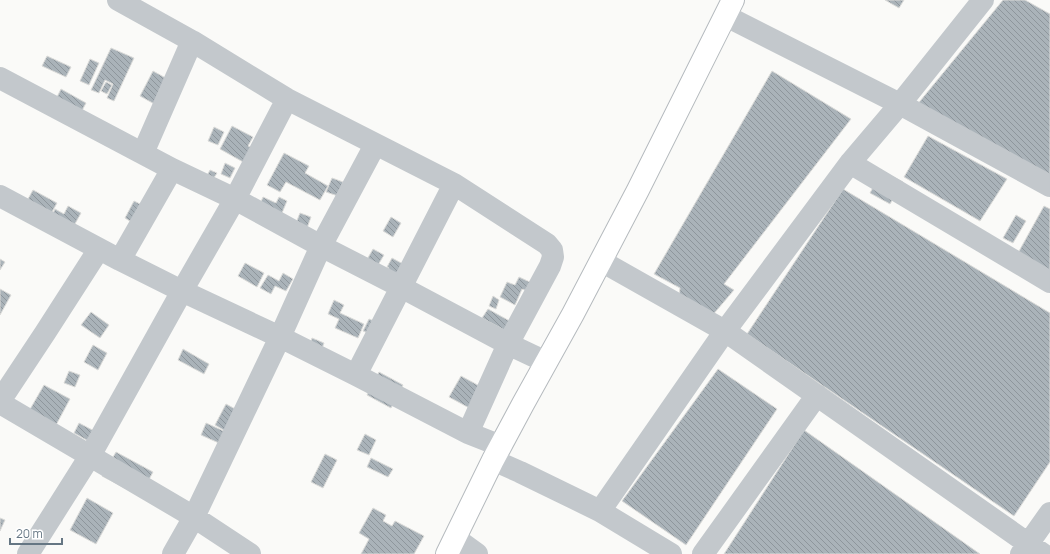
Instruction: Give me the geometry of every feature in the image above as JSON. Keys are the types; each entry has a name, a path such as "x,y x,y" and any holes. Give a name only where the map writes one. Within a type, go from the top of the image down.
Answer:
{"main road":[{"path":"451,546 497,453 573,314 638,190 730,8"}],"street":[{"path":"118,0 192,41 287,99 454,184 547,244 552,250 553,257 550,266 508,344 468,433"},
{"path":"600,511 725,331 850,163 900,104 983,0"},
{"path":"730,8 900,104 1050,186"},
{"path":"143,153 192,41"},
{"path":"0,78 172,169 235,199 508,344 546,362"},
{"path":"28,554 90,456 235,199 287,99"},
{"path":"173,554 194,517 280,337 321,246 375,145"},
{"path":"850,163 1050,282"},
{"path":"120,260 172,169"},
{"path":"356,375 454,184"},
{"path":"0,196 120,260 280,337 468,433 497,453 520,472 600,511 671,554"},
{"path":"99,248 0,402 194,517 250,554"},
{"path":"601,261 725,331 817,395 1031,551 1050,513"},
{"path":"703,554 817,395"},
{"path":"451,546 477,554"}],"building":[{"path":"885,0 904,0 899,8"},
{"path":"1003,0 1025,0 1050,14 1050,179 916,106"},
{"path":"111,48 134,58 114,101 107,98 113,84 105,80 99,93 91,90"},
{"path":"47,56 71,67 66,77 42,66"},
{"path":"90,59 99,63 89,85 80,81"},
{"path":"153,71 171,81 158,106 140,96"},
{"path":"772,71 851,119 724,284 734,290 711,317 679,297 680,288 654,274"},
{"path":"106,82 112,85 107,94 101,91"},
{"path":"61,89 86,103 76,122 51,109"},
{"path":"232,126 253,137 248,146 260,152 252,167 220,149"},
{"path":"214,127 224,132 218,145 208,141"},
{"path":"928,136 1007,179 980,221 904,177"},
{"path":"284,153 309,166 305,173 328,186 320,200 286,182 280,192 267,185"},
{"path":"225,163 235,168 230,178 221,174"},
{"path":"210,170 217,173 210,184 204,181"},
{"path":"882,171 903,182 890,204 870,193"},
{"path":"332,178 343,182 338,196 326,192"},
{"path":"843,189 1050,313 1050,462 1014,516 747,334"},
{"path":"33,190 57,203 46,223 22,210"},
{"path":"263,197 276,203 279,197 287,201 279,220 254,218"},
{"path":"134,201 142,205 133,223 125,218"},
{"path":"68,206 81,213 71,231 50,220 55,209 64,214"},
{"path":"1044,206 1050,209 1050,273 1018,253"},
{"path":"300,213 311,217 307,228 296,223"},
{"path":"1016,215 1026,221 1013,243 1003,238"},
{"path":"391,217 401,223 393,237 383,231"},
{"path":"373,249 384,255 375,270 365,263"},
{"path":"392,258 414,270 382,281 389,268 387,267"},
{"path":"0,259 5,262 0,270"},
{"path":"245,263 264,273 257,287 238,276"},
{"path":"283,273 293,279 286,291 275,286 271,294 260,288 268,275 279,281"},
{"path":"519,277 534,284 530,292 522,289 515,305 500,297 507,282 515,285"},
{"path":"0,289 11,295 0,315"},
{"path":"493,296 499,300 496,309 489,306"},
{"path":"334,300 344,305 340,313 364,324 358,338 335,328 339,319 328,314"},
{"path":"488,309 515,324 510,333 482,318"},
{"path":"91,312 109,325 100,338 81,325"},
{"path":"369,319 379,323 373,335 363,331"},
{"path":"312,338 324,343 321,351 309,347"},
{"path":"93,345 107,353 98,370 84,362"},
{"path":"183,349 209,364 204,374 178,360"},
{"path":"718,369 777,409 686,545 622,501"},
{"path":"69,371 80,375 75,387 64,383"},
{"path":"379,372 403,385 391,408 367,395"},
{"path":"461,376 485,389 473,410 449,397"},
{"path":"44,385 70,399 56,425 29,411"},
{"path":"226,404 239,411 227,432 215,425"},
{"path":"79,423 98,433 92,443 74,433"},
{"path":"206,423 226,432 221,444 201,435"},
{"path":"804,430 980,554 724,554"},
{"path":"365,434 376,440 369,455 357,450"},
{"path":"116,452 153,472 140,496 102,476"},
{"path":"325,454 337,460 323,488 311,482"},
{"path":"371,458 393,469 388,477 367,467"},
{"path":"87,498 113,513 96,544 70,530"},
{"path":"373,508 386,515 383,521 392,526 395,521 424,536 414,554 361,554 369,539 359,533"},
{"path":"0,518 5,520 0,531"}]}
